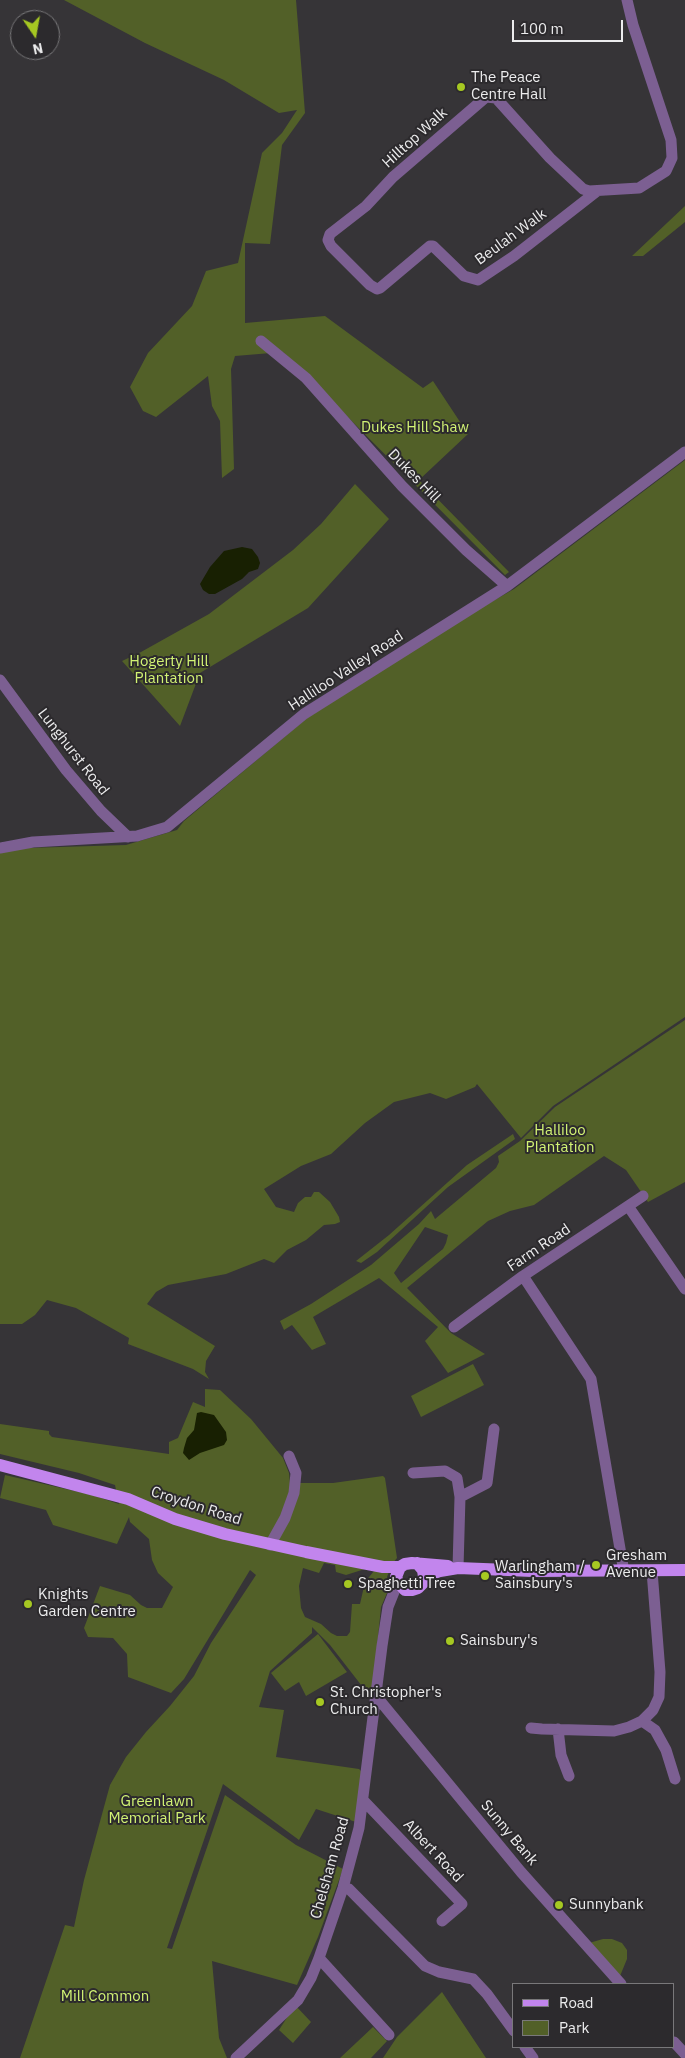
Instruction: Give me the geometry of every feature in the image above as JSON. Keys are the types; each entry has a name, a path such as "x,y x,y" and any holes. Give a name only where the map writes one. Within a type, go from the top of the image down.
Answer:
{"main road":[{"name":"Croydon Road","path":"0,1465 118,1497 175,1519 270,1545 384,1567 400,1579"},
{"path":"417,1563 423,1570 423,1583 418,1588 412,1590 400,1579 405,1564 417,1563 440,1564 458,1568"},
{"path":"424,1577 440,1571 458,1568 624,1572 685,1570"}],"street":[{"path":"596,192 632,189 646,185 666,171 672,158 671,140 633,25 627,0"},
{"name":"Hilltop Walk","path":"331,246 328,240 330,234 366,206 393,177 486,97 496,98 550,158 583,188 596,192"},
{"name":"Beulah Walk","path":"331,246 370,285 377,289 430,246 433,246 464,276 478,280 514,256 596,192"},
{"name":"Dukes Hill","path":"261,341 306,378 402,486 466,550 507,586"},
{"name":"Halliloo Valley Road","path":"0,848 33,842 128,837 154,832 175,822 304,714 507,586 685,452"},
{"name":"Lunghurst Road","path":"0,680 66,770 101,811 128,837"},
{"name":"Farm Road","path":"454,1327 523,1276 642,1196"},
{"path":"628,1206 685,1289"},
{"path":"523,1276 591,1379 624,1572"},
{"path":"460,1497 487,1483 494,1429"},
{"path":"270,1545 285,1518 294,1493 296,1473 289,1456"},
{"path":"413,1473 445,1471 457,1478 460,1497 458,1568"},
{"path":"531,1728 614,1730 629,1727 642,1721 653,1710 659,1697 660,1672 652,1571"},
{"name":"Chelsham Road","path":"236,2058 298,2000 311,1978 343,1888 359,1828 373,1727 373,1705 377,1700 388,1607 400,1579"},
{"name":"Sunny Bank","path":"377,1700 381,1702 521,1872 619,1983"},
{"path":"642,1721 655,1730 666,1750 676,1779"},
{"path":"558,1729 561,1755 569,1776"},
{"name":"Albert Road","path":"363,1800 462,1904 442,1921"},
{"path":"343,1888 349,1889 425,1966 439,1972 473,1979 479,1984 512,2028"},
{"path":"319,1958 389,2035"}],"green space":[{"name":"Dukes Hill Shaw","path":"64,0 296,0 305,113 282,145 270,244 245,243 245,323 325,316 423,388 433,381 468,434 419,480 509,572 505,575 283,352 235,356 231,369 234,469 222,478 220,421 212,406 208,376 156,417 143,411 130,387 148,353 192,306 206,271 238,263 262,153 282,133 297,110 279,113 224,80 145,43"},
{"path":"685,206 685,222 643,256 632,256"},
{"path":"685,460 685,1017 553,1106 521,1138 477,1084 475,1087 446,1099 430,1093 394,1102 365,1123 331,1154 301,1166 264,1189 276,1207 294,1212 298,1203 305,1197 311,1197 314,1192 319,1192 330,1202 340,1222 324,1225 306,1240 287,1250 274,1263 264,1259 226,1274 168,1285 156,1292 147,1304 215,1346 206,1361 205,1372 209,1379 193,1369 128,1344 129,1338 76,1308 47,1300 35,1315 22,1324 0,1324 0,852 27,848 126,845 177,830 184,821 307,718 451,625 514,589"},
{"name":"Hogerty Hill Plantation","path":"355,484 389,519 308,608 200,673 180,726 122,661 209,614 293,550 321,524"},
{"name":"Halliloo Plantation","path":"685,1020 685,1182 648,1202 626,1170 604,1156 534,1205 510,1211 488,1221 407,1288 451,1333 485,1354 448,1373 425,1341 438,1327 379,1278 313,1317 326,1344 312,1350 292,1325 284,1330 280,1321 311,1304 371,1265 419,1224 431,1211 435,1219 496,1168 499,1162 498,1156 520,1141 555,1107","holes":["425,1227 448,1235 443,1249 401,1283 394,1273"]},
{"path":"513,1134 515,1139 448,1187 377,1252 361,1263 356,1261 389,1235 467,1165"},
{"path":"473,1364 484,1385 421,1417 411,1396"},
{"path":"205,1389 220,1390 251,1419 283,1458 289,1473 290,1483 333,1483 383,1476 385,1478 397,1558 392,1564 387,1577 390,1586 381,1607 372,1699 330,1645 312,1627 312,1633 270,1671 259,1707 284,1710 276,1757 359,1769 362,1772 356,1822 316,1809 299,1840 223,1784 167,1948 172,1949 225,1795 296,1845 343,1869 318,1937 297,1985 212,1961 219,2038 227,2058 20,2058 65,1925 74,1927 84,1880 110,1785 126,1757 194,1676 211,1643 256,1575 250,1570 184,1679 171,1693 128,1677 127,1654 113,1638 88,1637 84,1628 100,1586 130,1595 147,1608 162,1608 173,1587 158,1573 152,1560 149,1539 130,1522 129,1517 117,1544 53,1525 46,1510 0,1498 5,1475 92,1495 119,1504 115,1485 79,1473 0,1454 0,1424 49,1431 52,1437 169,1454 169,1442 178,1438 193,1402 205,1407","holes":["324,1563 335,1565 336,1572 346,1575 365,1569 374,1571 365,1582 360,1604 352,1604 350,1632 347,1636 337,1636 331,1633 321,1624 305,1617 301,1608 299,1586 303,1568 319,1573"]},
{"path":"318,1634 347,1672 306,1696 299,1682 285,1691 271,1673"},
{"path":"603,1939 612,1939 622,1943 627,1950 627,1959 620,1976 589,1943"},
{"path":"442,1992 486,2058 383,2058 397,2037"},
{"path":"295,2005 311,2022 293,2043 279,2030"},
{"path":"373,2027 387,2041 371,2058 340,2058"}],"shaded area":[{"path":"242,547 252,549 258,557 260,563 258,569 249,572 242,579 215,594 209,594 203,590 200,584 210,567 224,551"},
{"path":"197,1413 214,1415 226,1432 227,1440 224,1445 200,1453 189,1460 183,1453 184,1448 187,1438 194,1430"}],"place":[{"name":"The Peace Centre Hall","path":"461,87"},
{"name":"Gresham Avenue","path":"596,1565"},
{"name":"Warlingham / Sainsbury's","path":"485,1576"},
{"name":"Spaghetti Tree","path":"348,1584"},
{"name":"Knights Garden Centre","path":"28,1604"},
{"name":"Sainsbury's","path":"450,1641"},
{"name":"St. Christopher's Church","path":"320,1702"},
{"name":"Sunnybank","path":"559,1905"}],"park label":[{"name":"Greenlawn Memorial Park","path":"157,1810"},
{"name":"Mill Common","path":"105,1997"}]}
